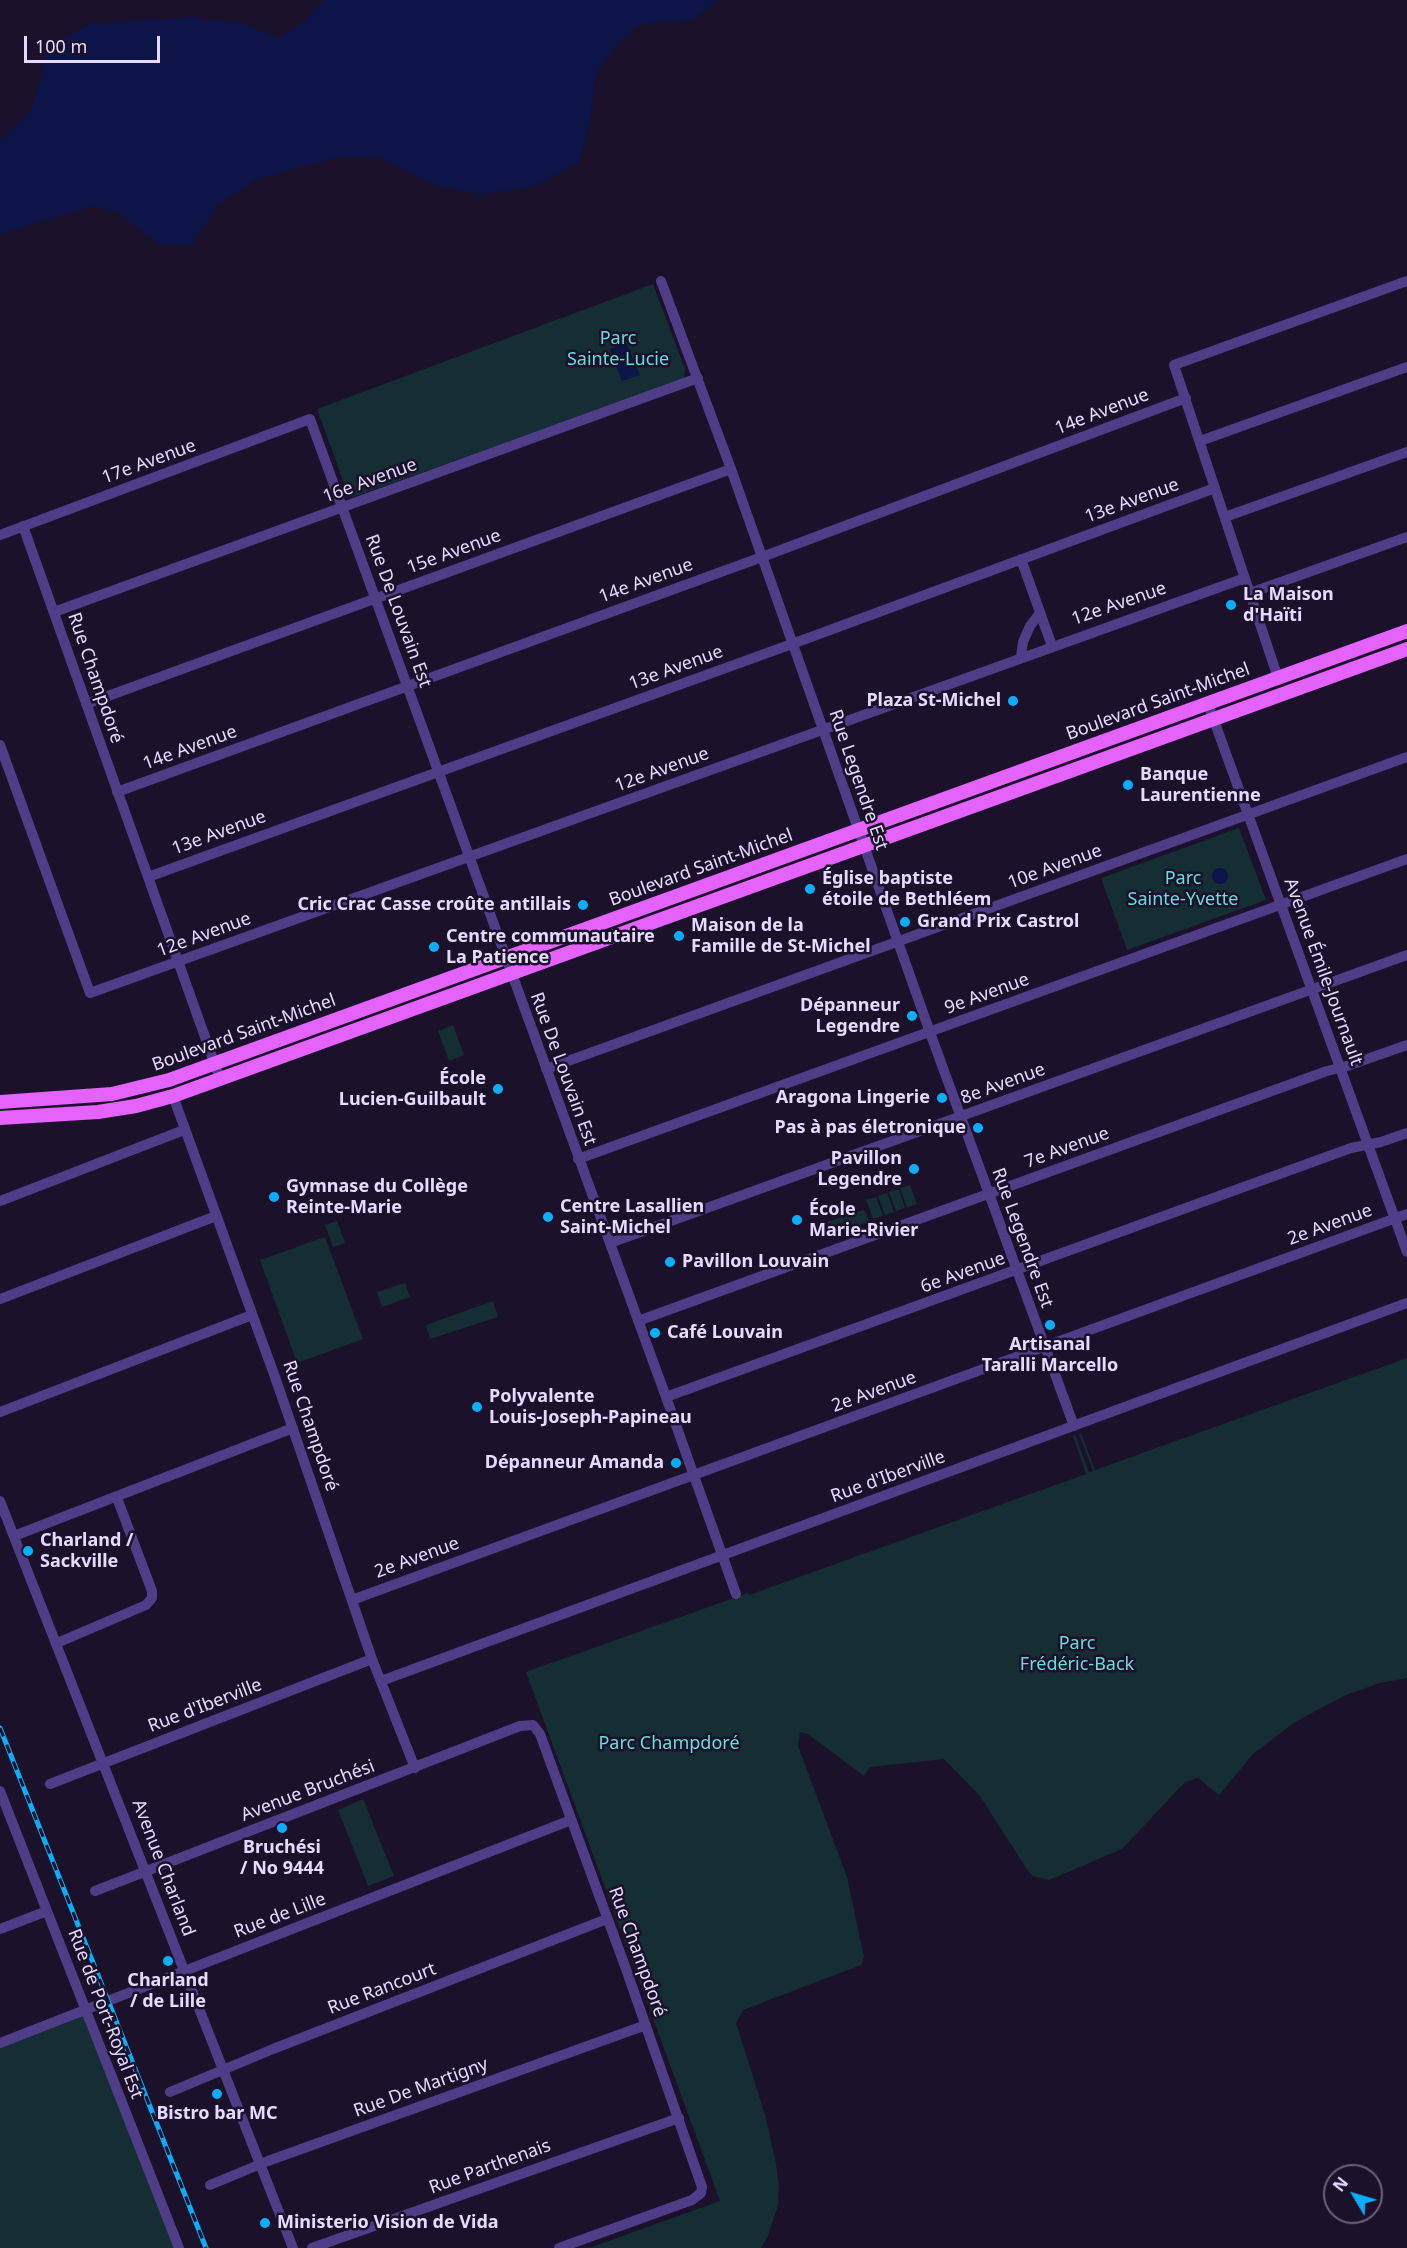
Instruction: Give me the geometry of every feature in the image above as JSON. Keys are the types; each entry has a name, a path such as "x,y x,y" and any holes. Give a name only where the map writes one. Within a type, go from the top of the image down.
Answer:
{"main road":[{"name":"Boulevard Saint-Michel","path":"0,1102 89,1097 160,1083 1407,632"},
{"name":"Boulevard Saint-Michel","path":"0,1118 98,1112 136,1106 173,1096 1407,649"}],"street":[{"name":"Rue Legendre Est","path":"661,281 731,469 930,1032 1074,1426"},
{"path":"1278,678 1174,365 1407,281"},
{"path":"1200,441 1407,367"},
{"name":"16e Avenue","path":"54,612 698,378"},
{"name":"14e Avenue","path":"117,792 762,557 1186,398"},
{"name":"Rue De Louvain Est","path":"310,419 736,1594"},
{"name":"17e Avenue","path":"0,536 310,419"},
{"path":"1225,517 1407,452"},
{"name":"15e Avenue","path":"86,704 731,469"},
{"name":"13e Avenue","path":"148,877 1215,488"},
{"name":"Rue Champdoré","path":"23,526 220,1079"},
{"path":"1250,593 1407,537"},
{"path":"1021,559 1052,646"},
{"name":"12e Avenue","path":"0,745 90,993 1245,578"},
{"path":"1021,657 1023,642 1030,626 1040,613"},
{"name":"Avenue Émile-Journault","path":"1208,704 1407,1252"},
{"name":"10e Avenue","path":"546,1069 1407,757"},
{"name":"9e Avenue","path":"579,1159 1407,859"},
{"name":"8e Avenue","path":"610,1243 1407,955"},
{"name":"7e Avenue","path":"638,1321 1327,1071 1407,1045"},
{"name":"Rue Champdoré","path":"173,1096 293,1428 372,1659 415,1768"},
{"path":"0,1201 184,1130"},
{"name":"6e Avenue","path":"666,1397 1351,1148 1407,1133"},
{"name":"2e Avenue","path":"352,1600 1407,1214"},
{"path":"0,1299 216,1216"},
{"name":"Rue d'Iberville","path":"381,1682 1407,1303"},
{"path":"0,1413 252,1315"},
{"path":"14,1536 293,1428"},
{"path":"57,1643 146,1605 152,1598 149,1582 117,1498"},
{"name":"Avenue Charland","path":"0,1501 293,2248"},
{"name":"Rue d'Iberville","path":"50,1784 372,1659"},
{"name":"Rue Champdoré","path":"533,1725 540,1734 608,1919 679,2118 700,2181 701,2193 692,2200 559,2248"},
{"name":"Avenue Bruchési","path":"95,1891 520,1726 533,1725"},
{"name":"Rue de Port-Royal Est","path":"1,1799 179,2248"},
{"name":"Rue de Lille","path":"0,2043 572,1820"},
{"path":"0,1929 46,1911"},
{"name":"Rue Rancourt","path":"170,2092 223,2069 608,1919"},
{"name":"Rue De Martigny","path":"210,2185 260,2164 646,2025"},
{"name":"Rue Parthenais","path":"312,2248 679,2118"}],"green space":[{"name":"Parc Sainte-Lucie","path":"653,284 685,369 684,379 353,497 348,494 317,409"},
{"name":"Parc Sainte-Yvette","path":"1239,828 1266,900 1127,950 1101,878"},
{"path":"453,1025 464,1055 449,1061 438,1031"},
{"path":"910,1185 917,1204 907,1208 900,1188"},
{"path":"899,1189 905,1208 896,1211 889,1192"},
{"path":"887,1193 894,1212 885,1215 878,1196"},
{"path":"876,1197 883,1216 873,1219 866,1200"},
{"path":"863,1210 868,1222 832,1236 827,1222"},
{"path":"337,1221 345,1243 333,1247 325,1225"},
{"path":"325,1237 363,1339 297,1363 260,1260"},
{"path":"405,1283 410,1297 382,1307 377,1292"},
{"path":"493,1301 498,1317 430,1339 426,1325"},
{"name":"Parc Frédéric-Back","path":"1407,1358 1407,1678 1380,1683 1346,1695 1295,1722 1253,1754 1219,1795 1198,1778 1185,1782 1122,1849 1049,1880 1033,1876 1028,1871 980,1796 944,1759 870,1767 864,1776 808,1734 800,1732 798,1746 847,1877 864,1957 861,1965 743,2010 736,2023 766,2118 776,2164 779,2186 778,2205 768,2236 761,2248 589,2248 720,2201 526,1672 1086,1474 1073,1436 1075,1435 1089,1472 1093,1471 1079,1434 1081,1433 1095,1470"},
{"path":"363,1799 394,1876 368,1886 338,1810"},
{"path":"86,2009 179,2248 0,2248 0,2043"}],"shaded area":[{"path":"323,0 718,0 693,20 641,24 618,43 597,71 588,131 579,162 533,187 480,194 434,185 379,157 339,157 257,179 218,205 192,245 159,245 117,212 93,206 0,234 1,139 29,112 42,76 47,48 89,24 188,17 241,23 277,37 301,24"},
{"path":"626,343 640,375 622,381 610,349"},
{"path":"1220,868 1226,870 1228,876 1226,882 1220,884 1214,882 1212,876 1214,870"}],"railway":[{"path":"0,1728 206,2248"}],"place":[{"name":"La Maison d'Haïti","path":"1231,605"},
{"name":"Plaza St-Michel","path":"1013,701"},
{"name":"Banque Laurentienne","path":"1128,785"},
{"name":"Église baptiste étoile de Bethléem","path":"810,889"},
{"name":"Cric Crac Casse croûte antillais","path":"583,905"},
{"name":"Grand Prix Castrol","path":"905,922"},
{"name":"Maison de la Famille de St-Michel","path":"679,936"},
{"name":"Centre communautaire La Patience","path":"434,947"},
{"name":"Dépanneur Legendre","path":"912,1016"},
{"name":"École Lucien-Guilbault","path":"498,1089"},
{"name":"Aragona Lingerie","path":"942,1098"},
{"name":"Pas à pas életronique","path":"978,1128"},
{"name":"Pavillon Legendre","path":"914,1169"},
{"name":"Gymnase du Collège Reinte-Marie","path":"274,1197"},
{"name":"Centre Lasallien Saint-Michel","path":"548,1217"},
{"name":"École Marie-Rivier","path":"797,1220"},
{"name":"Pavillon Louvain","path":"670,1262"},
{"name":"Artisanal Taralli Marcello","path":"1050,1325"},
{"name":"Café Louvain","path":"655,1333"},
{"name":"Polyvalente Louis-Joseph-Papineau","path":"477,1407"},
{"name":"Dépanneur Amanda","path":"676,1463"},
{"name":"Charland / Sackville","path":"28,1551"},
{"name":"Bruchési / No 9444","path":"282,1828"},
{"name":"Charland / de Lille","path":"168,1961"},
{"name":"Bistro bar MC","path":"217,2094"},
{"name":"Ministerio Vision de Vida","path":"265,2223"}],"park label":[{"name":"Parc Champdoré","path":"669,1744"}]}
